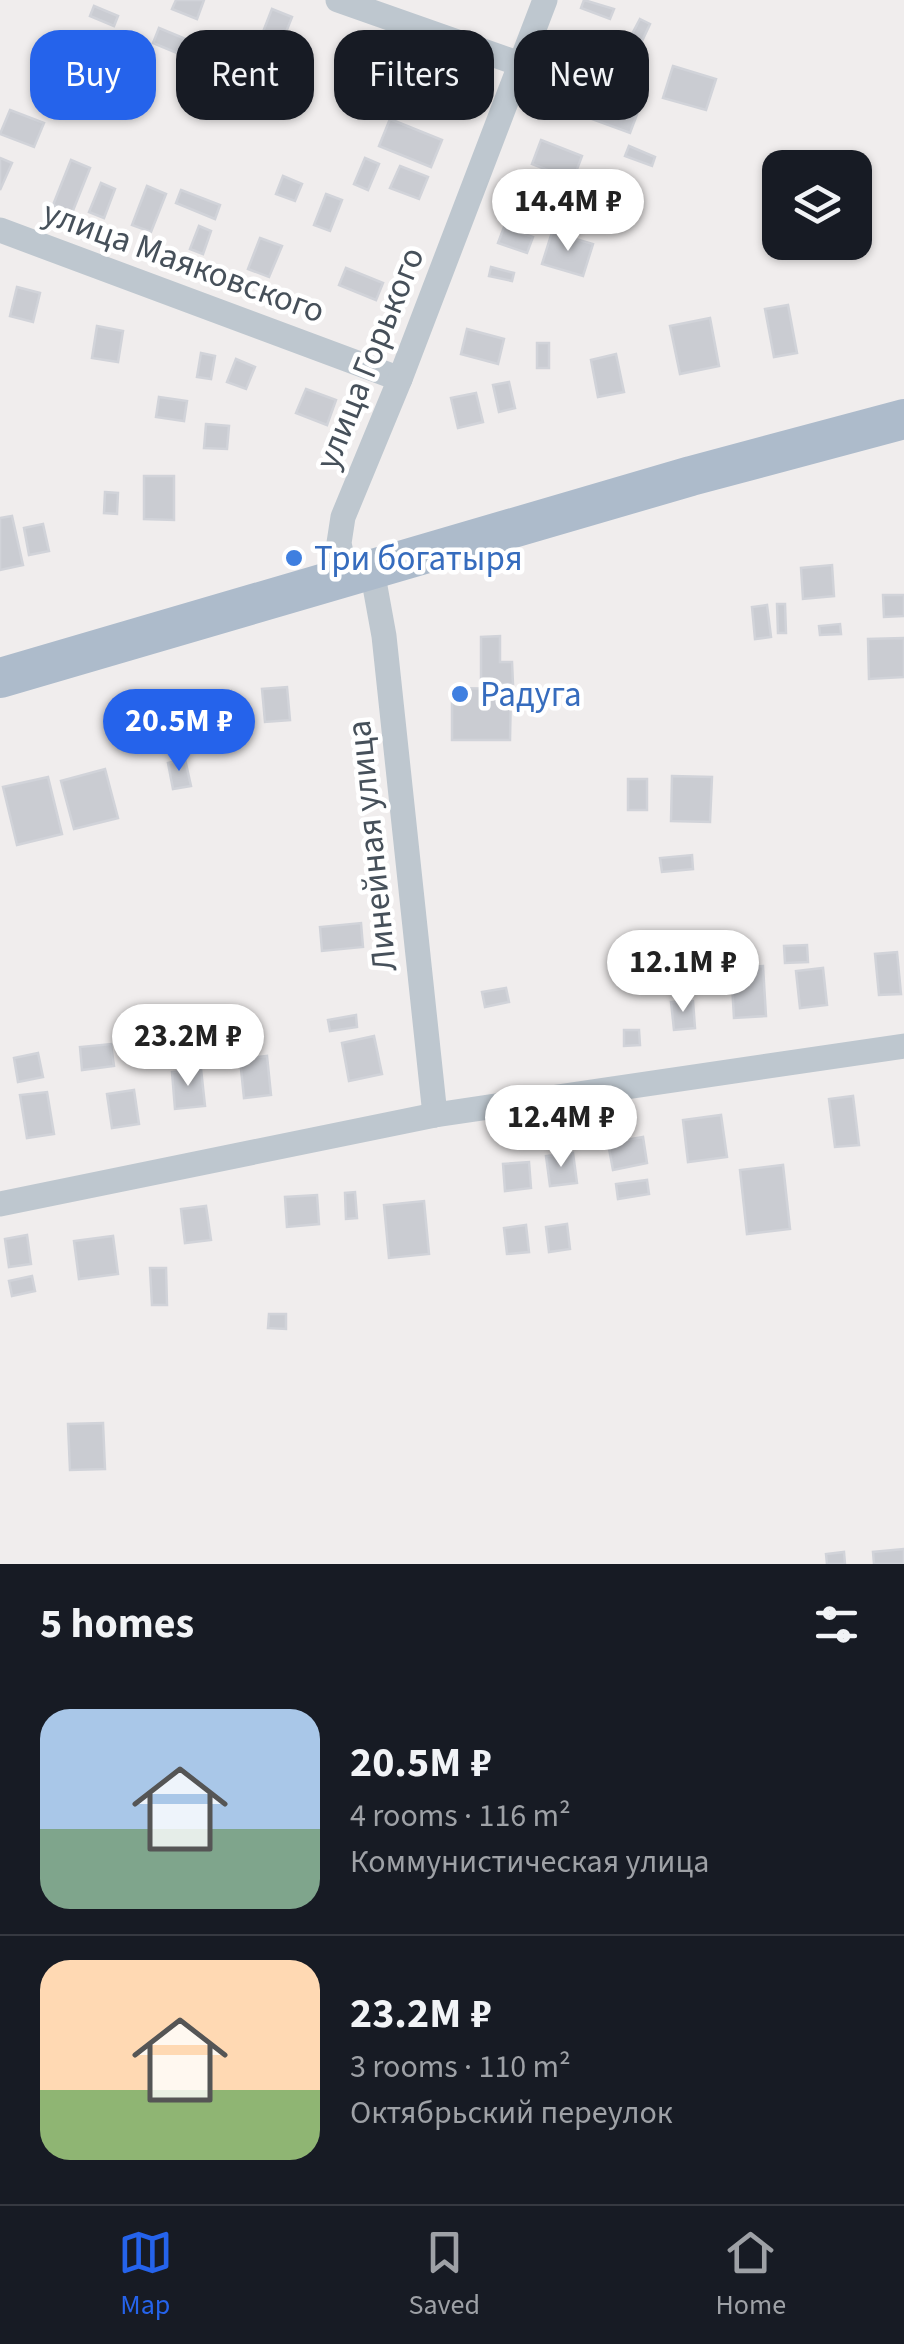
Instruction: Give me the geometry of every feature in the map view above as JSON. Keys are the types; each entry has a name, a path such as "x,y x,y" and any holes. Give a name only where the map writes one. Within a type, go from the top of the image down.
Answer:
{"main road":[{"path":"0,678 692,476 904,419"}],"street":[{"path":"338,0 514,62"},
{"name":"улица Горького","path":"533,30 545,0"},
{"name":"улица Горького","path":"359,573 338,543 343,517 514,80"},
{"name":"улица Маяковского","path":"0,230 400,379"},
{"name":"Линейная улица","path":"359,573 386,655 435,1115"},
{"path":"0,1204 435,1115 904,1046"}],"building":[{"path":"176,0 204,0 197,19 172,9"},
{"path":"584,0 614,9 610,19 581,8"},
{"path":"94,6 118,16 114,26 90,16"},
{"path":"272,9 292,17 287,30 264,30"},
{"path":"640,19 650,24 647,30 634,30"},
{"path":"159,28 176,35 176,53 156,44"},
{"path":"673,66 716,79 706,110 663,98"},
{"path":"10,110 44,123 34,147 0,134"},
{"path":"390,120 442,140 431,167 379,146"},
{"path":"595,120 635,120 630,133"},
{"path":"541,140 582,156 573,180 532,164"},
{"path":"629,146 655,157 652,166 625,156"},
{"path":"0,158 12,163 0,190"},
{"path":"365,158 379,164 368,190 354,184"},
{"path":"71,160 90,168 72,213 53,205"},
{"path":"400,166 428,177 419,199 390,188"},
{"path":"283,176 302,184 295,201 276,194"},
{"path":"101,183 115,189 104,218 89,212"},
{"path":"147,186 166,194 151,232 132,225"},
{"path":"588,189 614,198 606,220 581,212"},
{"path":"181,190 220,205 215,219 176,203"},
{"path":"326,194 342,200 330,231 314,225"},
{"path":"199,226 211,231 203,254 190,249"},
{"path":"504,227 533,237 527,253 498,243"},
{"path":"552,232 593,244 583,276 542,264"},
{"path":"260,238 282,246 269,277 248,269"},
{"path":"491,267 514,273 512,281 489,276"},
{"path":"346,268 383,283 376,300 339,285"},
{"path":"17,287 40,293 33,322 10,316"},
{"path":"788,305 797,353 774,357 765,309"},
{"path":"710,318 719,366 680,374 670,326"},
{"path":"97,326 123,331 118,362 92,358"},
{"path":"467,329 504,339 498,364 461,354"},
{"path":"537,343 549,343 549,368 537,368"},
{"path":"201,353 215,356 211,379 197,377"},
{"path":"616,354 624,392 598,397 591,360"},
{"path":"236,359 255,367 246,389 227,382"},
{"path":"509,382 515,408 499,412 493,385"},
{"path":"306,389 336,400 327,425 296,413"},
{"path":"476,393 483,422 458,428 451,398"},
{"path":"159,397 187,401 184,421 156,417"},
{"path":"206,424 229,426 227,449 204,448"},
{"path":"144,476 174,476 174,520 144,519"},
{"path":"105,492 118,493 117,514 104,513"},
{"path":"12,516 23,565 0,570 0,518"},
{"path":"43,524 49,551 29,555 24,528"},
{"path":"832,565 834,596 803,599 801,568"},
{"path":"883,595 904,595 904,616 884,617"},
{"path":"777,604 785,604 786,633 778,633"},
{"path":"767,605 771,637 755,639 752,607"},
{"path":"840,624 841,634 820,635 819,626"},
{"path":"500,636 500,662 512,662 513,684 481,685 481,637"},
{"path":"904,638 904,677 869,679 868,639"},
{"path":"287,687 290,720 265,722 262,689"},
{"path":"452,688 511,689 510,740 452,740"},
{"path":"231,691 240,738 210,743 202,696"},
{"path":"185,759 191,786 173,789 168,763"},
{"path":"105,769 118,818 74,829 61,781"},
{"path":"672,776 712,777 710,822 671,821"},
{"path":"48,777 62,834 17,845 3,787"},
{"path":"628,779 647,779 647,810 628,810"},
{"path":"692,855 693,869 662,872 660,858"},
{"path":"361,923 363,947 322,951 320,927"},
{"path":"807,945 808,962 785,963 784,946"},
{"path":"897,952 901,994 879,995 875,954"},
{"path":"763,966 766,1016 734,1018 731,968"},
{"path":"823,968 827,1005 800,1008 796,971"},
{"path":"506,988 509,1002 485,1007 482,992"},
{"path":"693,1001 695,1028 674,1030 671,1002"},
{"path":"356,1015 357,1027 330,1031 328,1020"},
{"path":"624,1030 639,1030 640,1045 624,1046"},
{"path":"200,1031 203,1051 182,1053 180,1033"},
{"path":"374,1036 382,1074 349,1081 342,1043"},
{"path":"111,1044 114,1066 82,1070 80,1047"},
{"path":"38,1053 43,1077 18,1082 14,1058"},
{"path":"267,1056 271,1095 244,1098 240,1059"},
{"path":"201,1069 205,1106 175,1109 172,1072"},
{"path":"134,1090 139,1124 112,1128 107,1094"},
{"path":"47,1092 54,1134 27,1138 20,1095"},
{"path":"853,1096 859,1145 835,1147 829,1099"},
{"path":"721,1115 727,1157 688,1162 683,1120"},
{"path":"643,1137 647,1163 613,1170 608,1143"},
{"path":"573,1153 577,1183 550,1186 546,1156"},
{"path":"529,1162 531,1188 505,1191 503,1164"},
{"path":"783,1165 790,1229 747,1234 740,1170"},
{"path":"647,1180 649,1194 618,1199 616,1184"},
{"path":"355,1192 357,1218 346,1219 345,1193"},
{"path":"317,1195 319,1224 287,1227 285,1197"},
{"path":"424,1201 429,1254 389,1258 384,1205"},
{"path":"206,1206 211,1240 185,1243 181,1209"},
{"path":"567,1224 570,1249 549,1252 546,1227"},
{"path":"526,1225 529,1252 507,1254 504,1228"},
{"path":"27,1235 31,1264 9,1267 5,1239"},
{"path":"113,1236 118,1274 79,1279 74,1241"},
{"path":"150,1268 166,1268 167,1305 152,1305"},
{"path":"32,1276 35,1291 12,1296 9,1281"},
{"path":"269,1314 286,1314 286,1329 268,1328"},
{"path":"103,1423 105,1469 70,1470 68,1424"},
{"path":"904,1549 904,1564 874,1564 873,1552"},
{"path":"844,1552 845,1564 827,1564 826,1554"}],"place":[{"name":"Три богатыря","path":"294,558"},
{"name":"Радуга","path":"460,694"}]}
